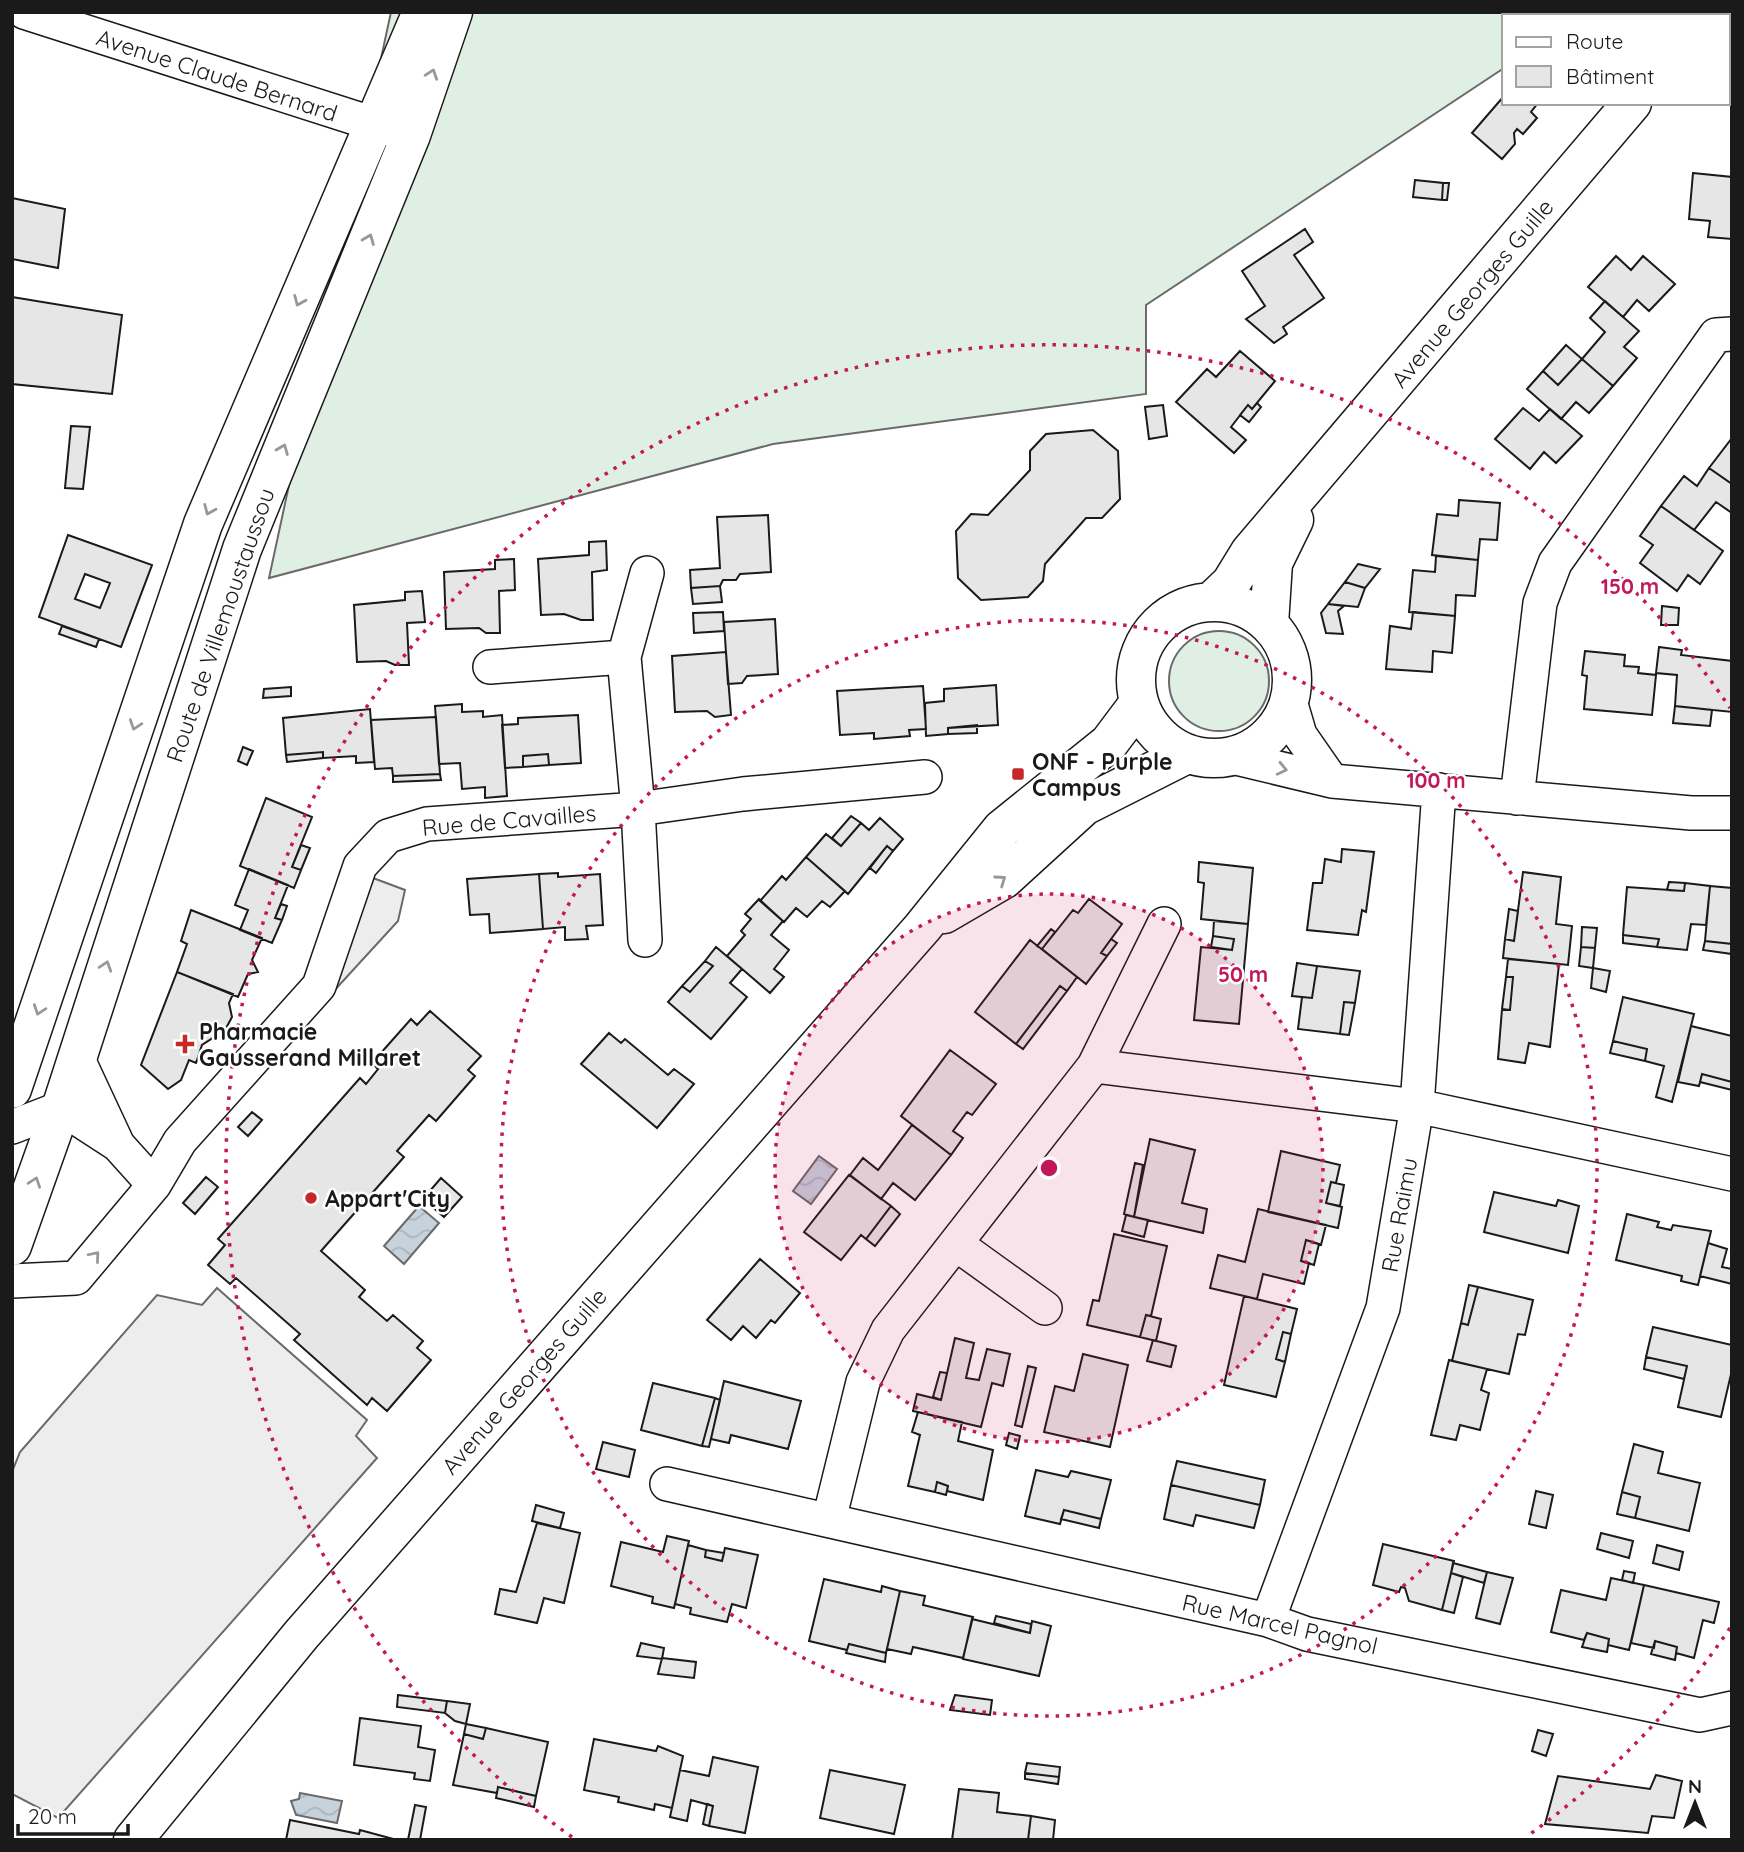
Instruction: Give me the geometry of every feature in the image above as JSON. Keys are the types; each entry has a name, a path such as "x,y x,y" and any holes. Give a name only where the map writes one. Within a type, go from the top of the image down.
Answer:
{"street":[{"name":"Avenue Claude Bernard","path":"24,12 375,126 411,135"},
{"name":"Route de Villemoustaussou","path":"12,1089 203,524 422,12"},
{"name":"Route de Villemoustaussou","path":"12,1246 61,1108 242,549 411,135 453,12"},
{"name":"Avenue Georges Guille","path":"1212,602 1231,583 1250,552 1630,105"},
{"path":"1517,798 1540,603 1555,563 1716,335 1732,334"},
{"name":"Avenue Georges Guille","path":"1269,624 1273,563 1311,483"},
{"path":"645,940 638,809 624,657 647,573"},
{"path":"1212,602 1230,603 1248,610 1269,624 1289,656 1293,679 1290,701 1281,721 1268,737 1251,750 1232,757 1210,759 1187,754 1170,745 1156,732 1139,703 1136,682 1138,659 1154,629 1181,610 1212,602"},
{"path":"490,667 624,657"},
{"path":"1290,701 1300,735 1332,780"},
{"name":"Avenue Georges Guille","path":"133,1840 301,1635 922,928 1002,829 1109,743 1139,703"},
{"name":"Avenue Georges Guille","path":"922,928 1004,879 1084,806 1187,754"},
{"path":"1232,757 1332,780 1691,813 1732,813"},
{"name":"Rue de Cavailles","path":"12,1281 76,1278 154,1185 180,1141 319,986 360,866 388,836 427,824 638,809 743,794 925,777"},
{"name":"Rue Raimu","path":"1268,1620 1383,1308 1417,1106 1439,790"},
{"path":"829,1521 863,1382 888,1331 1094,1066 1164,924"},
{"path":"77,1057 118,1145"},
{"path":"1094,1066 1417,1106 1732,1174"},
{"path":"12,1127 61,1108 118,1145 154,1185"},
{"path":"956,1244 1045,1308"},
{"name":"Rue Marcel Pagnol","path":"667,1484 1268,1620 1307,1634 1700,1715 1732,1708"}],"green space":[{"path":"391,12 1589,12 1502,14 1502,69 1146,305 1146,394 773,444 269,578"},
{"path":"1219,631 1247,639 1261,653 1269,681 1261,709 1247,723 1219,731 1191,723 1177,709 1169,681 1177,653 1191,639"}],"shaded area":[{"path":"373,878 405,890 398,921 332,993"},
{"path":"217,1288 367,1420 356,1436 377,1458 58,1818 12,1794 12,1472 20,1452 157,1295 202,1305"}],"water":[{"path":"819,1156 837,1169 811,1204 793,1191"},
{"path":"419,1206 439,1223 404,1264 384,1246"},
{"path":"300,1793 342,1801 337,1823 296,1815 291,1801 299,1799"}],"building":[{"path":"1502,98 1502,105 1536,105 1531,112 1537,118 1523,134 1517,129 1514,133 1515,144 1502,159 1472,133"},
{"path":"1693,173 1732,177 1732,239 1708,237 1710,221 1689,219"},
{"path":"1415,180 1443,183 1442,200 1413,197"},
{"path":"1443,183 1449,183 1447,200 1442,200"},
{"path":"12,198 65,209 58,268 12,259"},
{"path":"1305,229 1313,242 1294,255 1324,298 1283,327 1287,334 1274,343 1246,319 1265,306 1242,271"},
{"path":"1616,256 1631,270 1643,256 1675,284 1649,311 1637,300 1623,317 1588,287"},
{"path":"12,297 122,315 112,394 12,384"},
{"path":"1605,301 1639,331 1624,347 1637,358 1613,386 1582,359 1605,332 1590,318"},
{"path":"1566,345 1582,359 1558,385 1543,371"},
{"path":"1240,351 1275,381 1252,409 1248,405 1231,427 1246,440 1234,453 1176,402 1207,369 1216,377"},
{"path":"1582,359 1613,386 1589,413 1576,402 1561,419 1527,389 1543,371 1558,385"},
{"path":"1257,403 1261,407 1249,422 1240,415 1248,405 1252,409"},
{"path":"1163,405 1167,436 1149,439 1145,407"},
{"path":"1523,408 1539,421 1550,409 1582,436 1556,463 1544,452 1530,469 1495,439"},
{"path":"71,426 90,427 83,489 65,488"},
{"path":"1093,430 1118,451 1120,499 1102,518 1086,518 1045,564 1043,581 1028,597 981,600 958,578 956,531 971,514 988,515 1030,470 1030,451 1046,434"},
{"path":"1732,438 1732,484 1709,468"},
{"path":"1709,468 1732,484 1732,513 1716,502 1694,530 1661,506 1684,476 1697,486"},
{"path":"1459,500 1500,503 1497,540 1480,539 1478,560 1432,555 1437,514 1458,516"},
{"path":"1661,506 1723,551 1700,584 1688,575 1677,591 1640,563 1653,545 1640,536"},
{"path":"768,515 771,572 740,574 736,580 723,580 720,586 691,588 690,570 720,568 717,517"},
{"path":"68,535 152,565 121,647 39,617","holes":["85,574 110,583 100,608 75,599"]},
{"path":"606,541 607,570 592,572 593,620 581,620 564,614 541,615 538,559 589,555 589,542"},
{"path":"1436,556 1478,560 1475,596 1456,595 1455,616 1409,612 1413,570 1435,572"},
{"path":"514,559 515,590 499,591 500,633 486,633 479,628 446,629 444,572 495,569 495,560"},
{"path":"1358,564 1380,569 1365,588 1345,582"},
{"path":"1345,582 1365,588 1358,607 1328,604"},
{"path":"720,586 722,602 693,604 691,588"},
{"path":"422,591 425,622 407,623 409,665 395,665 386,661 357,662 354,605 405,600 405,592"},
{"path":"1328,604 1344,606 1338,611 1343,634 1326,633 1321,613"},
{"path":"1662,606 1679,608 1678,625 1661,625"},
{"path":"723,612 724,631 694,633 693,613"},
{"path":"1413,612 1455,616 1452,653 1433,651 1432,672 1386,669 1390,626 1411,629"},
{"path":"775,619 778,674 747,676 742,683 728,684 724,622"},
{"path":"62,626 99,639 96,647 59,634"},
{"path":"1659,647 1682,650 1681,655 1732,661 1732,712 1675,706 1677,675 1656,673"},
{"path":"1585,651 1625,655 1624,666 1639,667 1638,673 1656,675 1652,715 1584,709 1587,676 1582,675"},
{"path":"726,652 731,715 715,717 707,711 675,712 672,656"},
{"path":"996,685 998,725 948,728 948,734 926,736 925,703 944,701 944,689"},
{"path":"923,686 926,729 909,730 910,736 874,739 874,733 840,735 837,691"},
{"path":"291,687 291,696 263,698 264,689"},
{"path":"462,704 462,712 483,711 483,717 502,715 507,796 485,798 485,787 462,789 460,763 439,764 435,706"},
{"path":"1675,706 1712,710 1710,726 1673,723"},
{"path":"370,709 374,762 356,763 356,756 323,758 323,752 286,755 283,718"},
{"path":"578,715 581,763 549,765 548,754 523,756 523,767 505,768 502,725 518,724 518,718"},
{"path":"436,717 440,774 393,776 392,768 375,769 371,720"},
{"path":"977,725 977,733 948,734 948,728"},
{"path":"243,747 253,751 247,765 238,761"},
{"path":"323,752 323,758 287,762 286,755"},
{"path":"548,754 549,765 523,767 523,756"},
{"path":"440,774 441,780 393,782 393,776"},
{"path":"266,798 312,817 292,867 301,870 294,888 240,866"},
{"path":"851,816 861,823 841,846 832,838"},
{"path":"880,818 903,839 893,851 887,846 848,894 806,857 826,834 841,846 861,823 869,830"},
{"path":"301,845 310,848 301,870 292,867"},
{"path":"887,846 893,851 876,873 870,868"},
{"path":"1342,849 1374,852 1366,912 1362,910 1358,935 1307,930 1313,883 1322,883 1325,859 1341,862"},
{"path":"806,857 845,891 830,907 822,901 807,917 796,908 784,922 760,901 782,876 786,880"},
{"path":"1199,862 1253,868 1248,924 1201,919 1204,883 1198,882"},
{"path":"249,869 288,885 275,918 282,920 272,943 240,930 248,910 235,905"},
{"path":"1523,872 1561,877 1556,924 1572,926 1568,965 1503,958 1505,939 1514,941"},
{"path":"558,873 558,877 600,874 603,925 586,926 588,939 565,940 565,927 543,929 539,874"},
{"path":"539,874 543,929 490,933 489,914 470,915 467,879"},
{"path":"1669,882 1685,883 1684,891 1667,890"},
{"path":"1685,883 1710,886 1706,925 1691,924 1687,950 1657,947 1659,939 1623,935 1627,887 1684,891"},
{"path":"1710,886 1732,888 1732,944 1705,941"},
{"path":"759,899 783,921 771,935 789,950 774,969 784,977 770,993 727,956 745,935 741,931 751,919 745,914"},
{"path":"1089,899 1122,924 1101,953 1107,956 1086,984 1042,949 1073,910 1078,913"},
{"path":"281,904 287,906 282,920 275,918"},
{"path":"1509,909 1518,911 1514,941 1505,939"},
{"path":"191,910 262,938 252,960 258,972 248,974 238,997 177,972 187,944 181,941"},
{"path":"1214,921 1248,924 1239,1024 1194,1020 1201,947 1232,950 1234,939 1213,936"},
{"path":"1582,927 1597,928 1595,948 1581,947"},
{"path":"1051,929 1055,932 1042,949 1037,946"},
{"path":"1623,935 1659,939 1657,947 1623,943"},
{"path":"1213,936 1234,939 1232,950 1211,947"},
{"path":"1111,939 1117,943 1107,956 1101,953"},
{"path":"1030,940 1077,977 1067,991 1060,986 1016,1044 975,1012"},
{"path":"1705,941 1732,944 1732,954 1703,950"},
{"path":"716,947 742,969 730,983 747,997 711,1039 668,1002 682,986 690,992 713,966 705,961"},
{"path":"1581,947 1595,948 1593,968 1579,966"},
{"path":"1508,959 1559,964 1550,1047 1529,1043 1525,1063 1498,1059 1502,1009 1510,1010 1513,977 1506,977"},
{"path":"705,961 713,966 690,992 682,986"},
{"path":"1297,963 1317,966 1312,998 1292,996"},
{"path":"1317,966 1360,971 1355,1003 1344,1002 1340,1034 1298,1029 1302,997 1312,998"},
{"path":"1593,968 1610,971 1606,992 1591,988"},
{"path":"177,972 233,994 229,1003 232,1017 225,1030 202,1045 196,1063 189,1060 181,1080 168,1089 141,1065"},
{"path":"1506,977 1513,977 1510,1010 1502,1009"},
{"path":"1060,986 1067,991 1023,1049 1016,1044"},
{"path":"1623,997 1694,1014 1672,1102 1656,1097 1664,1066 1645,1061 1647,1049 1613,1041"},
{"path":"1344,1002 1355,1003 1349,1035 1340,1034"},
{"name":"Appart'City","path":"430,1011 481,1056 468,1070 475,1076 436,1121 429,1115 397,1151 404,1157 321,1251 365,1290 359,1297 387,1321 393,1315 423,1341 417,1348 431,1360 387,1411 372,1398 367,1405 294,1340 300,1334 236,1278 230,1284 208,1265 225,1245 218,1239 360,1078 366,1084 378,1069 372,1063 411,1019 417,1025"},
{"path":"1691,1026 1732,1036 1732,1082 1702,1074 1699,1086 1678,1082"},
{"path":"609,1033 621,1043 625,1039 668,1075 674,1069 694,1084 657,1128 581,1064"},
{"path":"1613,1041 1647,1049 1645,1061 1610,1053"},
{"path":"950,1050 996,1084 972,1115 967,1112 953,1131 963,1138 951,1155 901,1116"},
{"path":"1702,1074 1732,1082 1732,1090 1700,1082"},
{"path":"252,1112 262,1120 248,1136 238,1127"},
{"path":"912,1125 951,1155 915,1200 893,1183 881,1199 850,1175 863,1158 878,1170"},
{"path":"1150,1139 1195,1150 1182,1203 1207,1209 1203,1233 1134,1217"},
{"path":"1281,1151 1340,1165 1336,1183 1331,1182 1326,1203 1342,1207 1338,1228 1268,1212"},
{"path":"1135,1163 1143,1165 1134,1217 1124,1214"},
{"path":"849,1175 891,1206 866,1239 861,1235 841,1260 804,1232"},
{"path":"206,1177 218,1187 195,1214 183,1203"},
{"path":"441,1178 462,1197 444,1217 423,1199"},
{"path":"1331,1182 1344,1185 1340,1206 1326,1203"},
{"path":"1494,1192 1556,1206 1558,1200 1579,1206 1568,1253 1484,1232"},
{"path":"891,1206 900,1214 875,1246 866,1239"},
{"path":"1258,1209 1326,1225 1321,1245 1306,1240 1301,1261 1309,1263 1304,1284 1263,1274 1257,1299 1210,1288 1218,1255 1245,1262"},
{"path":"1627,1214 1659,1222 1657,1227 1671,1230 1673,1225 1711,1231 1698,1285 1681,1281 1682,1276 1616,1260"},
{"path":"1126,1215 1148,1220 1144,1237 1122,1231"},
{"path":"1114,1234 1167,1246 1151,1316 1146,1315 1140,1337 1087,1325 1093,1300 1099,1301"},
{"path":"1306,1240 1319,1244 1314,1265 1301,1261"},
{"path":"1708,1243 1727,1249 1722,1267 1732,1269 1732,1284 1700,1276"},
{"path":"760,1259 800,1293 775,1323 771,1320 756,1338 743,1326 731,1340 707,1320"},
{"path":"1469,1285 1478,1287 1468,1325 1461,1323"},
{"path":"1478,1287 1533,1300 1525,1335 1518,1334 1509,1374 1452,1361 1461,1323 1468,1325"},
{"path":"1244,1296 1297,1309 1291,1334 1283,1332 1276,1359 1285,1362 1276,1397 1224,1385"},
{"path":"1146,1315 1161,1319 1156,1341 1140,1337"},
{"path":"1653,1327 1732,1345 1732,1370 1721,1417 1678,1407 1687,1366 1646,1357"},
{"path":"1283,1332 1291,1334 1285,1362 1276,1359"},
{"path":"955,1338 974,1343 966,1378 979,1380 987,1349 1010,1354 1003,1386 992,1383 981,1427 913,1411 917,1394 941,1400"},
{"path":"1153,1340 1176,1346 1171,1367 1147,1361"},
{"path":"1083,1354 1128,1365 1110,1447 1044,1432 1055,1386 1074,1391"},
{"path":"1646,1357 1687,1366 1684,1379 1644,1369"},
{"path":"1449,1360 1487,1369 1481,1390 1489,1393 1480,1430 1460,1425 1456,1440 1431,1435"},
{"path":"1028,1366 1036,1368 1022,1427 1015,1425"},
{"path":"940,1372 947,1373 941,1400 933,1397"},
{"path":"724,1381 801,1401 788,1449 731,1435 729,1443 711,1439"},
{"path":"653,1383 715,1398 702,1446 641,1430"},
{"path":"715,1398 720,1400 709,1447 702,1446"},
{"path":"918,1412 962,1422 958,1441 993,1450 983,1500 947,1491 948,1486 937,1482 935,1492 908,1486 920,1435 912,1432"},
{"path":"1009,1433 1020,1436 1017,1449 1006,1445"},
{"path":"603,1442 635,1450 629,1477 596,1469"},
{"path":"1634,1444 1663,1452 1658,1473 1700,1483 1689,1531 1635,1518 1640,1497 1622,1492"},
{"path":"1177,1461 1265,1480 1260,1505 1171,1485"},
{"path":"1036,1470 1068,1477 1071,1471 1111,1480 1101,1519 1064,1510 1060,1524 1025,1516"},
{"path":"937,1482 948,1486 946,1495 935,1492"},
{"path":"1171,1485 1260,1505 1254,1528 1196,1515 1193,1526 1164,1519"},
{"path":"1536,1491 1553,1495 1546,1528 1529,1524"},
{"path":"1622,1492 1640,1497 1635,1518 1617,1514"},
{"path":"536,1505 564,1513 560,1528 532,1521"},
{"path":"1064,1510 1101,1519 1099,1528 1061,1519"},
{"path":"537,1523 580,1533 564,1603 544,1598 537,1623 495,1614 500,1589 516,1592"},
{"path":"1601,1533 1633,1541 1629,1558 1597,1549"},
{"path":"667,1536 689,1541 674,1608 652,1603 653,1597 611,1586 621,1542 663,1552"},
{"path":"1383,1544 1454,1561 1442,1610 1409,1601 1405,1588 1401,1587 1399,1592 1373,1585"},
{"path":"688,1545 706,1550 705,1557 722,1561 725,1548 758,1555 746,1608 732,1604 727,1622 690,1614 691,1608 675,1604"},
{"path":"1657,1545 1683,1552 1679,1570 1653,1563"},
{"path":"706,1550 724,1553 722,1561 705,1557"},
{"path":"1453,1563 1487,1572 1484,1583 1451,1573"},
{"path":"1624,1571 1635,1573 1633,1583 1622,1580"},
{"path":"1487,1572 1513,1578 1500,1624 1476,1618"},
{"path":"1451,1573 1463,1577 1454,1613 1442,1610"},
{"path":"1611,1578 1644,1585 1629,1650 1608,1645 1609,1639 1587,1633 1584,1640 1551,1632 1561,1590 1606,1600"},
{"path":"824,1579 881,1592 882,1586 900,1591 886,1653 849,1644 847,1650 809,1641"},
{"path":"1644,1585 1719,1602 1714,1623 1703,1620 1694,1658 1676,1653 1677,1647 1655,1641 1654,1648 1631,1643"},
{"path":"900,1591 925,1596 923,1605 973,1617 963,1658 913,1647 911,1654 887,1649"},
{"path":"996,1616 1031,1624 1030,1633 994,1623"},
{"path":"972,1619 1030,1633 1032,1621 1051,1626 1039,1676 963,1659"},
{"path":"1587,1633 1609,1639 1607,1652 1582,1647"},
{"path":"1655,1641 1677,1647 1675,1660 1651,1654"},
{"path":"641,1643 664,1648 662,1659 637,1656"},
{"path":"849,1644 886,1653 885,1662 846,1653"},
{"path":"662,1658 696,1662 694,1678 658,1674"},
{"path":"398,1695 447,1701 445,1713 397,1707"},
{"path":"955,1695 992,1700 990,1715 950,1710"},
{"path":"447,1701 470,1704 466,1724 455,1721 445,1713"},
{"path":"360,1718 421,1726 418,1747 435,1750 430,1781 414,1779 415,1773 354,1765"},
{"path":"466,1724 486,1728 483,1739 464,1734"},
{"path":"486,1728 548,1742 536,1796 498,1787 497,1793 453,1785 464,1734 483,1739"},
{"path":"1538,1730 1553,1734 1546,1756 1532,1751"},
{"path":"594,1739 656,1751 658,1746 683,1756 672,1808 655,1804 654,1810 618,1802 619,1797 584,1790"},
{"path":"713,1757 758,1767 745,1833 709,1826 713,1806 691,1800 687,1821 670,1817 680,1770 709,1776"},
{"path":"1027,1763 1060,1767 1059,1777 1025,1773"},
{"path":"830,1770 905,1785 894,1834 820,1818"},
{"path":"1025,1773 1059,1777 1058,1784 1025,1779"},
{"path":"1656,1775 1682,1781 1674,1818 1652,1816 1648,1833 1545,1824 1558,1776 1650,1789"},
{"path":"498,1787 536,1796 534,1807 496,1798"},
{"path":"959,1789 999,1793 997,1812 1031,1816 1028,1840 952,1840"},
{"path":"707,1804 713,1806 709,1826 703,1824"},
{"path":"415,1805 426,1807 420,1840 408,1840"},
{"path":"1031,1816 1055,1820 1053,1840 1028,1840"},
{"path":"290,1820 359,1834 360,1830 397,1840 286,1840"}],"place":[{"name":"ONF - Purple Campus","path":"1018,774"},
{"name":"Pharmacie Gausserand Millaret","path":"185,1044"},
{"name":"Appart'City","path":"311,1198"}]}
